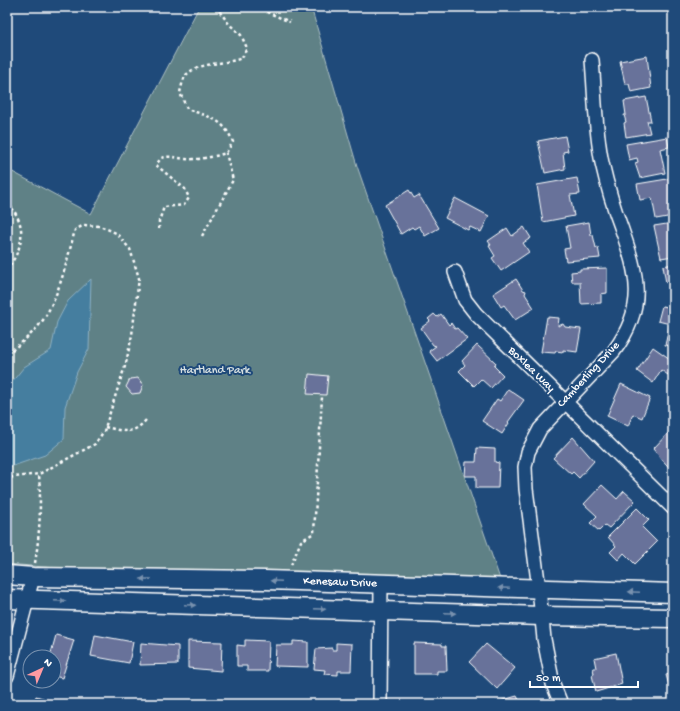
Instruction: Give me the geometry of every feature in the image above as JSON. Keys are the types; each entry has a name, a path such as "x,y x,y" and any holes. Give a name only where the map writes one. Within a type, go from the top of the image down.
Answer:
{"street":[{"name":"Camberling Drive","path":"561,704 553,684 548,662 541,616 526,489 525,467 532,441 550,417 614,351 623,338 630,327 636,294 636,273 608,188 602,161 597,134 592,60"},
{"name":"Boxlea Way","path":"455,272 465,300 476,314 673,508"},
{"name":"Kenesaw Drive","path":"7,575 33,577 288,581 673,593"},
{"path":"7,676 33,577"},
{"path":"380,704 381,584"},
{"path":"7,600 541,616 673,618"}],"path":[{"path":"202,236 233,180 226,154 233,142 228,129 216,119 187,110 180,93 186,76 202,66 231,63 242,58 247,48 241,35 229,24 220,12 221,7"},
{"path":"263,7 267,12 290,22"},
{"path":"159,229 159,221 164,207 184,204 189,198 185,189 156,165 161,158 170,155 184,159 197,159 226,154"},
{"path":"7,203 14,209 22,226 21,242 13,261 7,269"},
{"path":"7,354 28,337 43,320 63,277 75,230 84,225 100,226 116,233 130,249 139,278 132,335 126,363 105,427 95,444 38,474 7,478"},
{"path":"288,581 288,571 302,541 314,533 322,397"},
{"path":"105,427 128,432 139,428 146,420"},
{"path":"33,577 38,544 40,492 38,474"}],"green space":[{"name":"Hartland Park","path":"199,7 311,7 357,166 500,579 57,568 7,564 7,169 91,214"}],"water":[{"path":"91,279 89,349 77,372 65,407 64,439 45,455 7,468 7,388 24,367 51,350 57,322 68,301"}],"building":[{"path":"647,56 651,88 631,92 629,84 625,84 620,61"},
{"path":"646,97 651,121 647,121 650,133 626,137 624,123 626,122 624,115 626,115 624,101"},
{"path":"565,136 568,151 563,152 565,169 545,173 538,141"},
{"path":"667,137 669,147 660,149 665,173 640,178 635,163 638,162 637,158 629,160 626,144"},
{"path":"577,178 580,194 570,195 574,216 543,222 537,185"},
{"path":"673,178 673,216 656,219 652,198 640,200 637,184"},
{"path":"409,190 414,198 419,195 439,228 425,236 419,226 414,229 412,227 401,234 385,205"},
{"path":"455,198 489,216 481,232 470,227 468,230 445,218"},
{"path":"589,222 591,235 593,235 596,248 598,247 600,258 566,261 564,249 570,248 566,226"},
{"path":"673,223 673,256 661,258 654,226"},
{"path":"524,227 531,238 523,243 529,252 501,271 492,258 495,256 489,246 491,245 488,241 507,228 512,236"},
{"path":"673,264 673,282 666,283 663,266"},
{"path":"607,268 607,293 601,294 601,303 581,304 580,282 572,282 571,272 580,271 580,269"},
{"path":"516,279 523,290 526,291 525,294 534,308 515,320 504,305 501,307 493,294"},
{"path":"662,306 673,308 673,346 665,345 670,324 658,321"},
{"path":"434,314 437,317 441,314 449,325 451,323 455,329 457,328 467,339 437,361 429,351 436,346 433,345 421,328 430,321 428,319"},
{"path":"547,317 559,318 558,326 563,324 565,327 581,329 577,352 563,350 563,352 556,351 555,353 541,352"},
{"path":"477,345 496,363 494,366 503,375 491,388 481,379 474,386 459,371 465,365 462,361"},
{"path":"653,347 673,361 673,367 668,375 661,370 653,383 637,371"},
{"path":"309,374 328,376 326,395 307,394"},
{"path":"138,378 143,385 140,393 132,394 126,387 130,379"},
{"path":"621,384 650,398 642,418 633,414 628,426 607,416"},
{"path":"508,389 524,400 508,422 509,423 502,434 482,421 497,399 500,401"},
{"path":"671,430 673,433 673,472 653,449"},
{"path":"573,437 594,461 579,478 573,472 571,474 553,458"},
{"path":"477,448 495,449 495,462 499,463 498,488 476,488 476,476 465,476 466,462 476,462"},
{"path":"602,485 617,499 624,491 635,501 609,528 605,525 599,531 590,523 597,516 584,504"},
{"path":"637,508 649,520 642,527 657,542 635,564 624,553 618,560 610,552 616,546 608,537"},
{"path":"56,635 74,640 62,678 62,649 52,649"},
{"path":"95,635 133,642 129,663 91,656"},
{"path":"245,640 269,641 268,671 247,671 247,666 237,666 237,645 245,646"},
{"path":"188,641 222,642 221,671 188,668"},
{"path":"293,641 308,642 308,667 275,666 276,645 293,645"},
{"path":"141,643 178,646 178,664 140,665"},
{"path":"336,643 352,644 351,671 338,671 338,675 324,674 325,670 314,669 316,649 332,648 332,650 336,650"},
{"path":"414,643 442,644 442,646 446,646 447,671 437,671 437,674 414,674"},
{"path":"486,644 515,668 497,689 469,662"},
{"path":"616,653 622,684 596,692 592,675 594,674 593,668 596,668 594,658"},
{"path":"673,673 673,699 666,675"},
{"path":"36,696 53,701 52,704 34,704"},
{"path":"517,696 521,704 497,704 496,702"}]}
